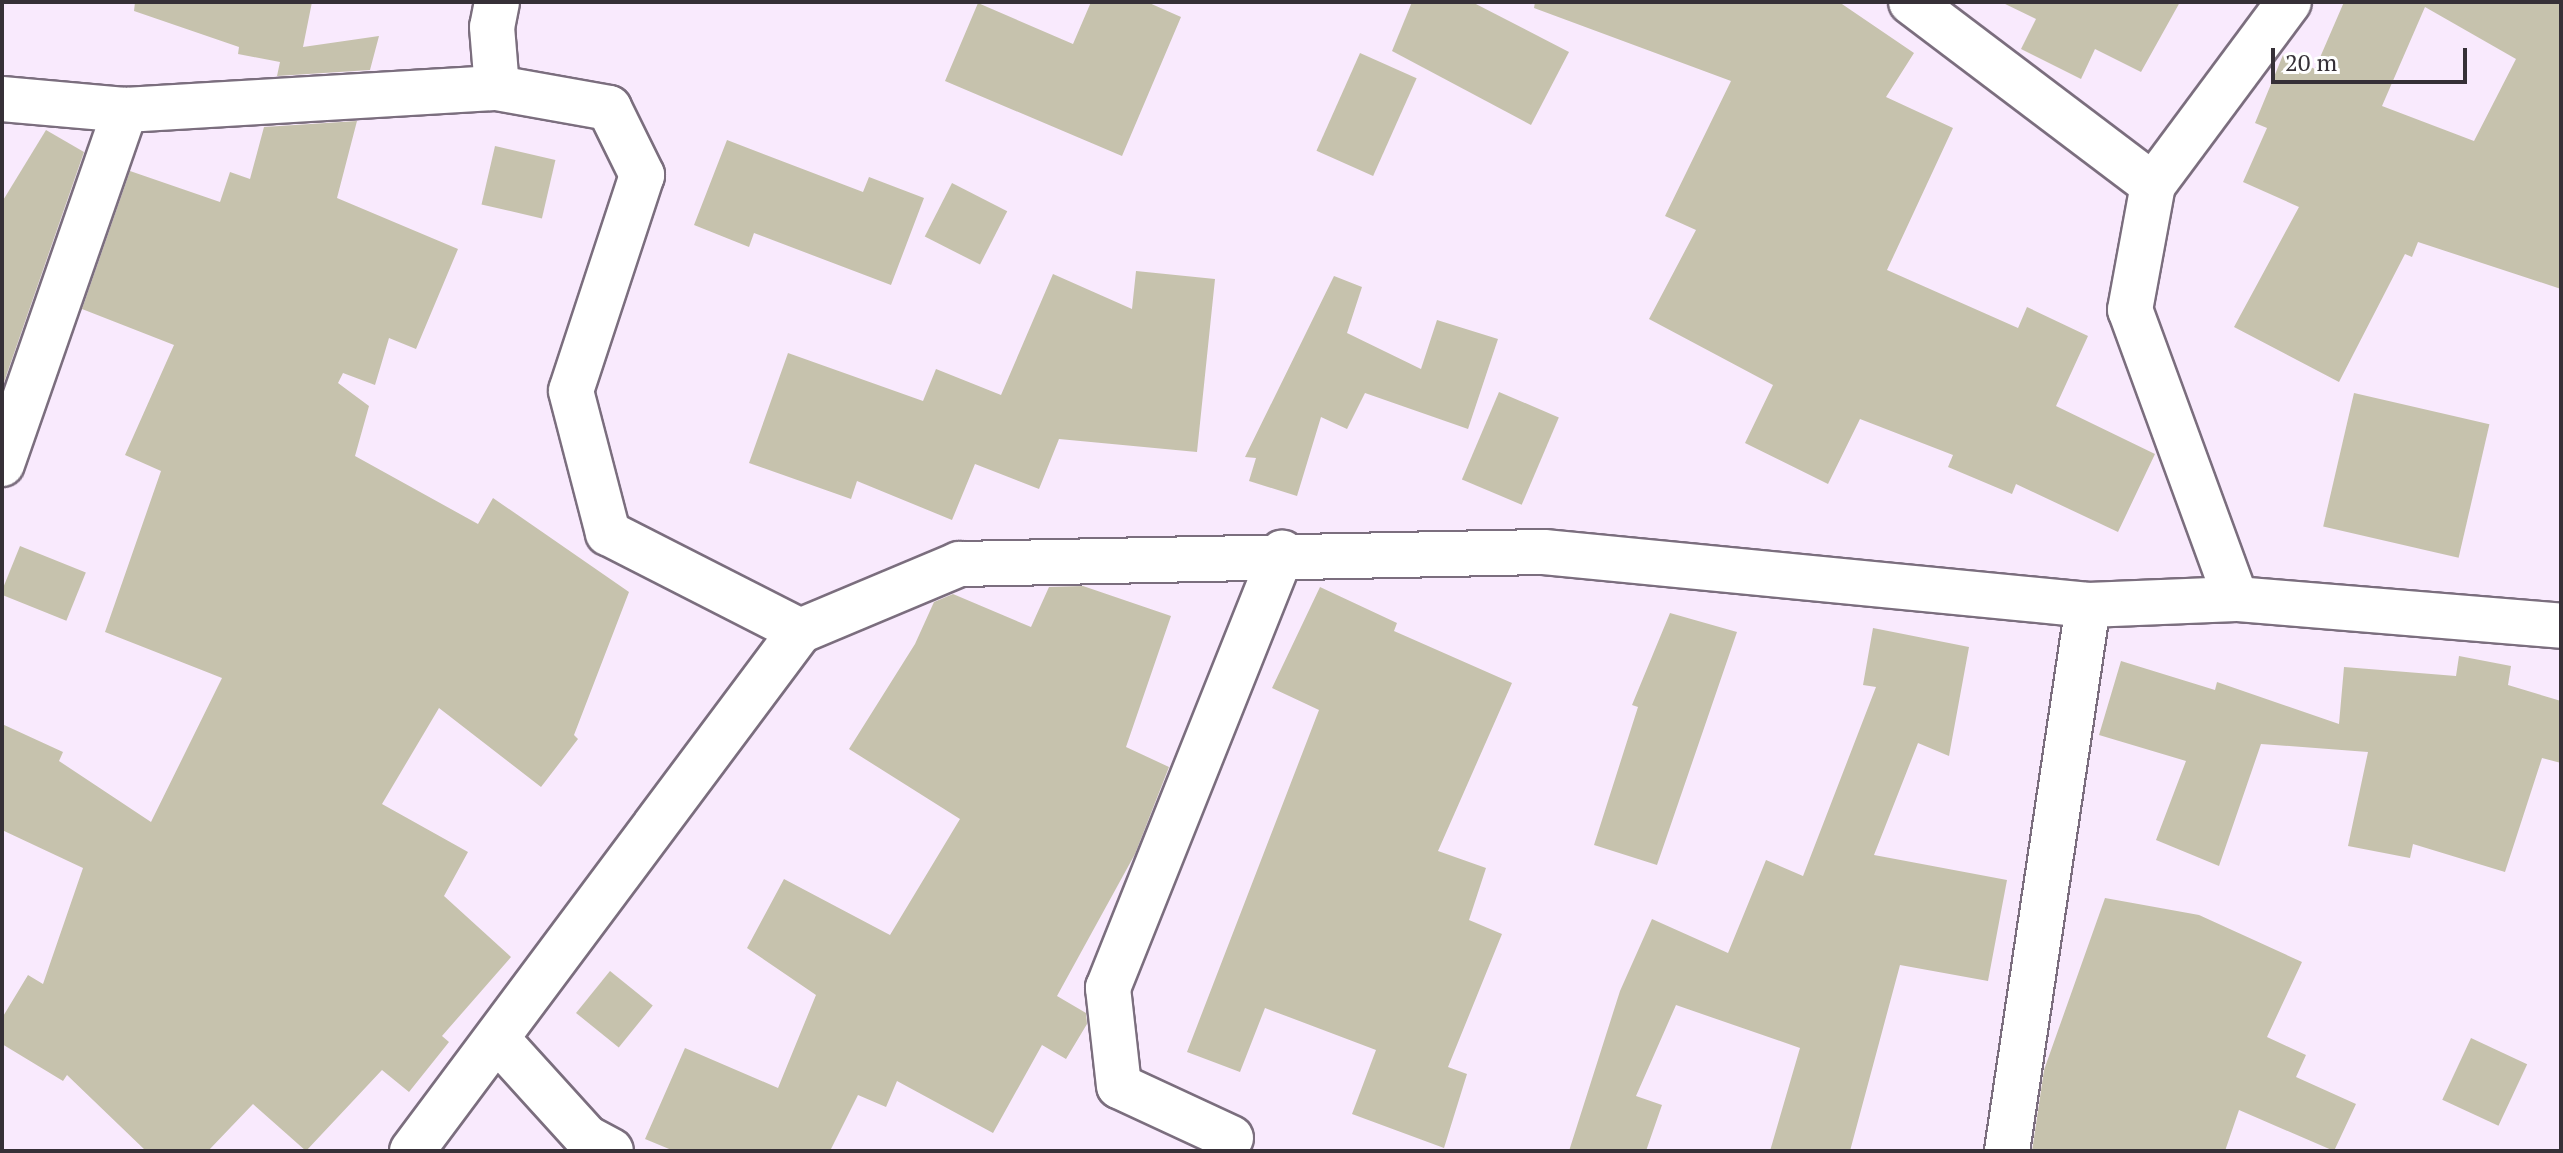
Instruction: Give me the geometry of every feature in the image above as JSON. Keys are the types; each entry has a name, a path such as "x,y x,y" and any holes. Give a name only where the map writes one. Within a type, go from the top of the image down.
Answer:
{"street":[{"path":"497,2 492,27 497,88"},
{"path":"1911,2 2153,185"},
{"path":"2236,599 2130,310 2153,185 2289,2"},
{"path":"2,99 125,110 497,88 609,108 642,175 571,391 608,533 800,631"},
{"path":"2,464 125,110"},
{"path":"412,1151 498,1040 800,631 959,564 1282,553 1544,552 2088,605 2236,599 2561,626"},
{"path":"1231,1138 1119,1086 1108,988 1282,553"},
{"path":"2007,1151 2088,605"},
{"path":"498,1040 587,1138 611,1151"}],"building":[{"path":"135,2 312,2 303,47 379,36 370,70 277,76 280,62 238,54 239,47 134,11"},
{"path":"1091,2 1147,2 1181,17 1122,156 945,81 978,3 1073,44"},
{"path":"1412,2 1472,2 1569,52 1531,125 1392,51"},
{"path":"1535,2 1839,2 1914,53 1886,97 1953,128 1887,270 2018,328 2027,307 2088,336 2056,406 2155,454 2118,532 2016,484 2012,494 1948,467 1953,455 1860,419 1828,484 1745,443 1773,385 1649,319 1696,230 1665,216 1731,81 1534,8"},
{"path":"2001,2 2180,2 2141,72 2095,49 2081,79 2021,49 2036,19"},
{"path":"2344,2 2561,2 2561,289 2418,242 2412,257 2405,254 2339,382 2234,327 2299,207 2243,182 2267,128 2255,123 2283,55 2315,69","holes":["2425,7 2516,59 2474,141 2382,106"]},
{"path":"1360,53 1417,78 1373,176 1316,151"},
{"path":"357,121 337,198 458,249 416,349 389,338 375,385 343,373 338,383 369,406 355,456 478,524 493,498 629,592 574,735 578,739 541,787 439,708 382,804 468,852 444,896 511,957 442,1036 449,1042 409,1092 382,1070 306,1151 253,1104 208,1151 146,1151 67,1075 63,1081 2,1044 2,1018 28,975 43,984 83,868 2,830 2,724 63,752 59,761 151,822 222,678 105,632 161,471 125,455 174,345 82,309 130,171 220,202 230,172 250,179 264,127"},
{"path":"46,130 84,152 2,388 2,202"},
{"path":"727,140 863,192 869,177 924,198 891,285 754,233 749,247 694,225"},
{"path":"495,146 555,160 542,218 482,204"},
{"path":"952,183 1007,211 980,265 925,236"},
{"path":"1136,271 1215,279 1197,452 1059,439 1039,489 975,464 952,520 857,481 851,499 749,463 788,353 923,401 936,369 1001,395 1053,274 1132,309"},
{"path":"1334,276 1362,287 1347,333 1421,369 1437,320 1498,339 1468,429 1365,393 1347,429 1321,417 1297,496 1249,481 1256,458 1245,457"},
{"path":"1499,392 1559,417 1522,505 1462,479"},
{"path":"2354,393 2489,424 2459,558 2323,526"},
{"path":"20,546 86,573 66,621 2,595"},
{"path":"1083,586 1171,616 1126,747 1169,767 1135,854 1057,996 1086,1013 1087,1024 1066,1059 1042,1045 993,1133 897,1081 886,1107 858,1095 830,1151 674,1151 645,1139 685,1048 778,1088 816,995 747,948 784,879 890,935 960,819 849,749 915,644 934,602 953,594 1031,627 1049,587"},
{"path":"1320,587 1397,623 1394,631 1512,683 1438,851 1486,868 1469,920 1502,934 1448,1067 1467,1074 1444,1148 1352,1114 1376,1050 1265,1008 1240,1072 1187,1052 1319,710 1272,688"},
{"path":"1670,613 1737,632 1657,865 1594,845 1638,707 1632,705"},
{"path":"1873,628 1969,647 1949,756 1918,743 1874,855 2007,880 1988,981 1900,965 1850,1151 1770,1151 1800,1048 1676,1005 1636,1096 1662,1105 1646,1151 1569,1151 1620,991 1652,919 1728,953 1766,860 1803,876 1876,687 1863,685"},
{"path":"2459,656 2511,666 2508,685 2561,701 2561,763 2542,758 2505,872 2413,844 2410,858 2348,846 2368,752 2261,744 2219,866 2156,840 2186,761 2099,735 2121,661 2215,690 2217,682 2339,724 2344,667 2456,676"},
{"path":"2105,898 2199,915 2302,962 2267,1037 2306,1055 2296,1077 2356,1104 2334,1151 2239,1110 2225,1151 2032,1151 2044,1070"},
{"path":"610,971 653,1006 619,1048 576,1013"},
{"path":"2471,1038 2527,1064 2498,1126 2442,1100"}]}
